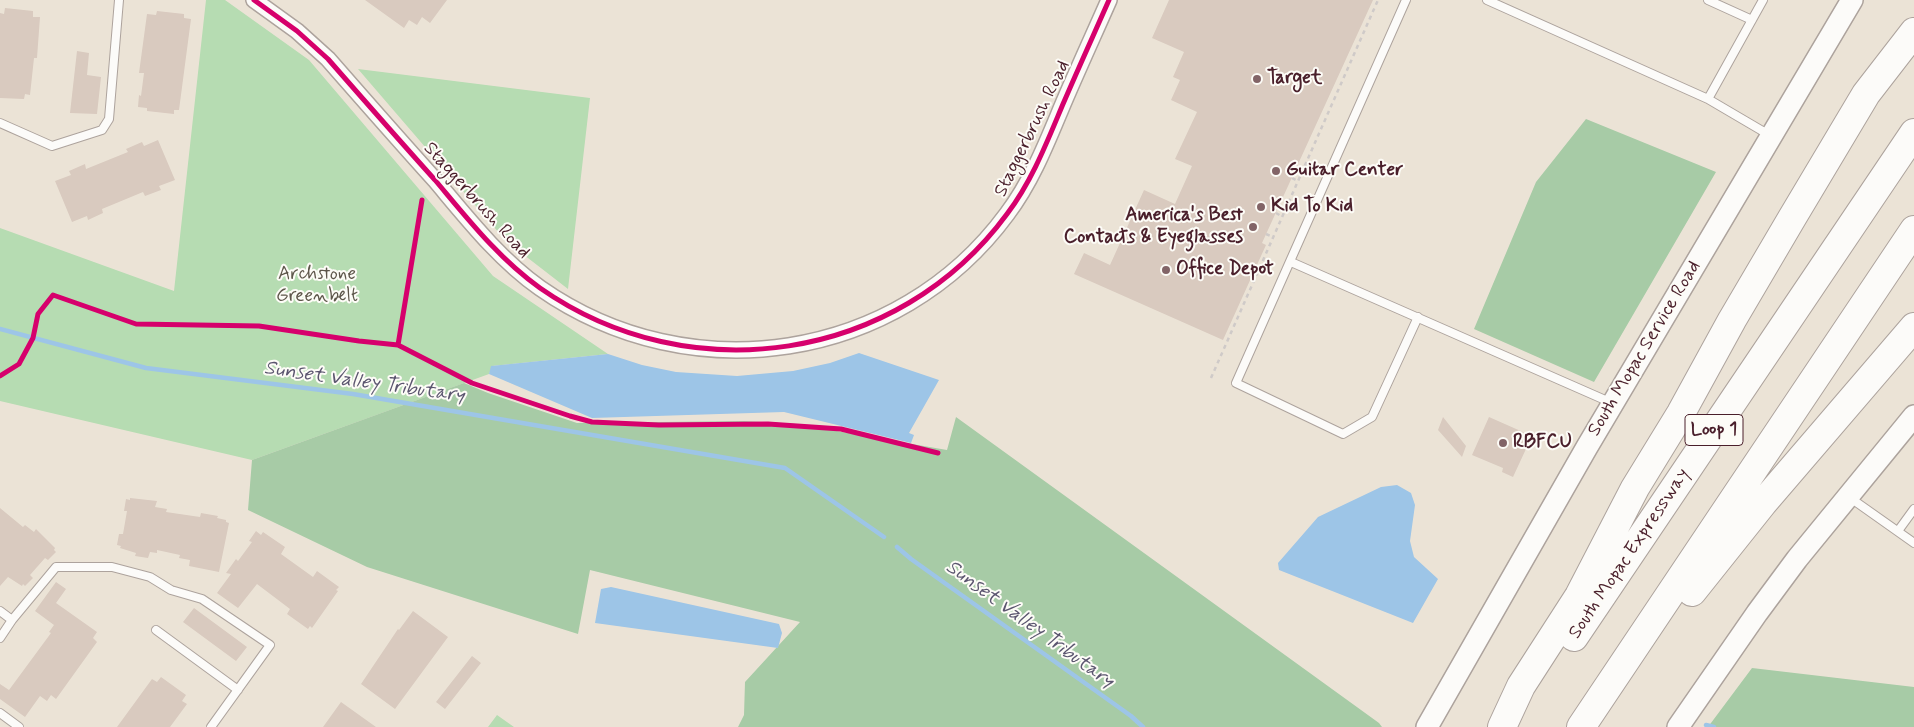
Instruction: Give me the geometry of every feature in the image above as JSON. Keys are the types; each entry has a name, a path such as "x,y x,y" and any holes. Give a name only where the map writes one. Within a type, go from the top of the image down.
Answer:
{"highway":[{"path":"1502,727 1521,686 1579,596 1635,488 1681,413 1732,320 1792,218 1866,94 1914,32"},
{"name":"South Mopac Expressway","path":"1513,727 1914,132"},
{"name":"Loop 1","path":"1581,727 1914,230"},
{"path":"1608,689 1648,651 1707,572 1763,503 1914,327"}],"main road":[{"name":"South Mopac Service Road","path":"1427,727 1612,404 1852,0"},
{"path":"1678,727 1756,613 1914,416"}],"street":[{"name":"Staggerbrush Road","path":"254,0 297,31 328,59 496,250 540,288 585,315 632,334 679,346 716,350 749,350 776,348 824,339 872,322 897,310 933,287 976,252 1003,220 1023,191 1043,152 1109,0"}],"lane":[{"path":"0,123 52,146 102,130 109,119 119,0"},
{"path":"1406,0 1236,384 1344,434 1372,417 1418,317"},
{"path":"1487,0 1708,99 1772,136"},
{"path":"1708,0 1752,20"},
{"path":"1708,99 1763,0"},
{"path":"1291,262 1612,404"},
{"path":"1848,496 1914,543"},
{"path":"1898,531 1914,508"},
{"path":"0,638 12,620 56,567 112,567 150,578 172,590 202,599 270,645 212,727"},
{"path":"0,611 12,620"},
{"path":"156,630 238,690"},
{"path":"0,713 19,727"}],"path":[{"path":"1211,378 1378,0"},
{"path":"1353,44 1358,46"},
{"path":"1292,178 1298,181"},
{"path":"1276,213 1283,217"},
{"path":"1266,234 1274,237"}],"green space":[{"name":"Archstone Greenbelt","path":"206,0 225,0 309,60 493,276 608,354 492,366 489,374 252,460 0,401 0,228 174,291"},
{"path":"358,69 590,98 568,289 506,241"},
{"path":"1586,119 1716,172 1594,382 1474,329 1536,182"},
{"path":"464,383 577,423 744,421 796,424 947,450 956,417 1382,727 738,727 744,715 745,682 800,622 590,570 578,634 367,567 248,510 252,460"},
{"path":"1752,668 1914,687 1914,727 1708,727"},
{"path":"497,715 514,727 488,727"}],"water":[{"path":"859,353 939,380 909,433 914,435 911,443 784,412 592,418 489,374 491,366 608,354 642,365 676,372 737,376 793,371 830,363"},
{"path":"1397,485 1411,493 1415,505 1410,541 1414,557 1438,579 1413,623 1279,570 1278,563 1318,517 1381,487"},
{"path":"611,587 779,624 782,633 778,648 595,623 601,589"}],"building":[{"path":"365,0 447,0 430,23 422,17 417,25 409,20 404,28"},
{"path":"1169,0 1373,0 1262,243 1266,245 1223,340 1074,274 1084,253 1110,265 1144,190 1175,204 1192,166 1175,159 1197,112 1171,100 1180,80 1173,77 1184,52 1152,38"},
{"path":"5,8 33,11 33,17 40,17 37,58 34,58 30,95 25,94 24,99 0,98 0,13 4,14"},
{"path":"157,11 184,14 184,18 191,19 179,110 174,110 174,114 147,111 147,108 138,107 144,73 139,73 147,14 156,15"},
{"path":"77,51 89,53 87,75 101,77 97,114 70,113"},
{"path":"158,140 175,180 159,186 161,190 145,196 143,192 102,209 103,213 88,220 87,216 72,222 55,181 71,175 69,171 85,164 86,169 128,152 126,149 142,142 144,146"},
{"path":"1443,417 1466,446 1462,457 1438,430"},
{"name":"RBFCU","path":"1489,417 1532,436 1513,477 1502,472 1503,468 1472,455"},
{"path":"130,498 157,501 155,507 167,509 166,512 200,517 201,513 218,516 217,518 226,520 229,523 219,572 189,566 190,560 179,558 180,555 157,550 157,553 150,552 148,558 135,556 136,553 120,548 121,546 117,545 119,534 123,534 127,511 124,511 126,499 130,500"},
{"path":"0,508 23,527 25,525 34,532 36,529 55,548 56,552 48,560 45,558 30,575 33,578 25,586 8,577 0,586"},
{"path":"256,531 261,535 263,532 285,547 281,554 313,577 317,571 339,587 312,628 310,626 308,629 287,614 290,609 257,584 238,608 217,593 231,574 226,573 252,542 249,541"},
{"path":"56,582 66,589 56,603 97,632 93,638 97,642 56,699 51,695 47,701 40,696 25,717 0,699 0,684 9,690 51,633 49,632 54,625 35,611"},
{"path":"194,608 247,647 236,661 183,622"},
{"path":"413,611 448,637 395,709 361,684 398,629"},
{"path":"472,656 481,663 445,709 436,702"},
{"path":"161,677 186,695 182,701 187,704 170,727 117,727 152,679 157,682"},
{"path":"341,702 376,727 323,727"}],"waterway":[{"name":"Sunset Valley Tributary","path":"0,329 146,368 353,394 785,468 884,537"},
{"name":"Sunset Valley Tributary","path":"897,547 911,559 1131,716 1143,727"},
{"name":"Sunset Valley Tributary","path":"1706,725 1714,727"}],"cycle path":[{"path":"254,0 297,31 328,59 484,237 525,277 540,288 599,321 661,342 725,350 789,346 851,330 909,303 962,264 1007,214 1024,188 1045,147 1109,0"},
{"path":"398,345 422,200"},
{"path":"0,376 19,364 33,338 38,314 53,295 136,324 259,326 398,345 472,383 592,422 659,425 768,424 841,429 938,453"}],"place":[{"name":"Target","path":"1257,79"},
{"name":"Guitar Center","path":"1276,171"},
{"name":"Kid To Kid","path":"1261,207"},
{"name":"America's Best Contacts & Eyeglasses","path":"1253,227"},
{"name":"Office Depot","path":"1166,270"},
{"name":"RBFCU","path":"1503,443"}]}
